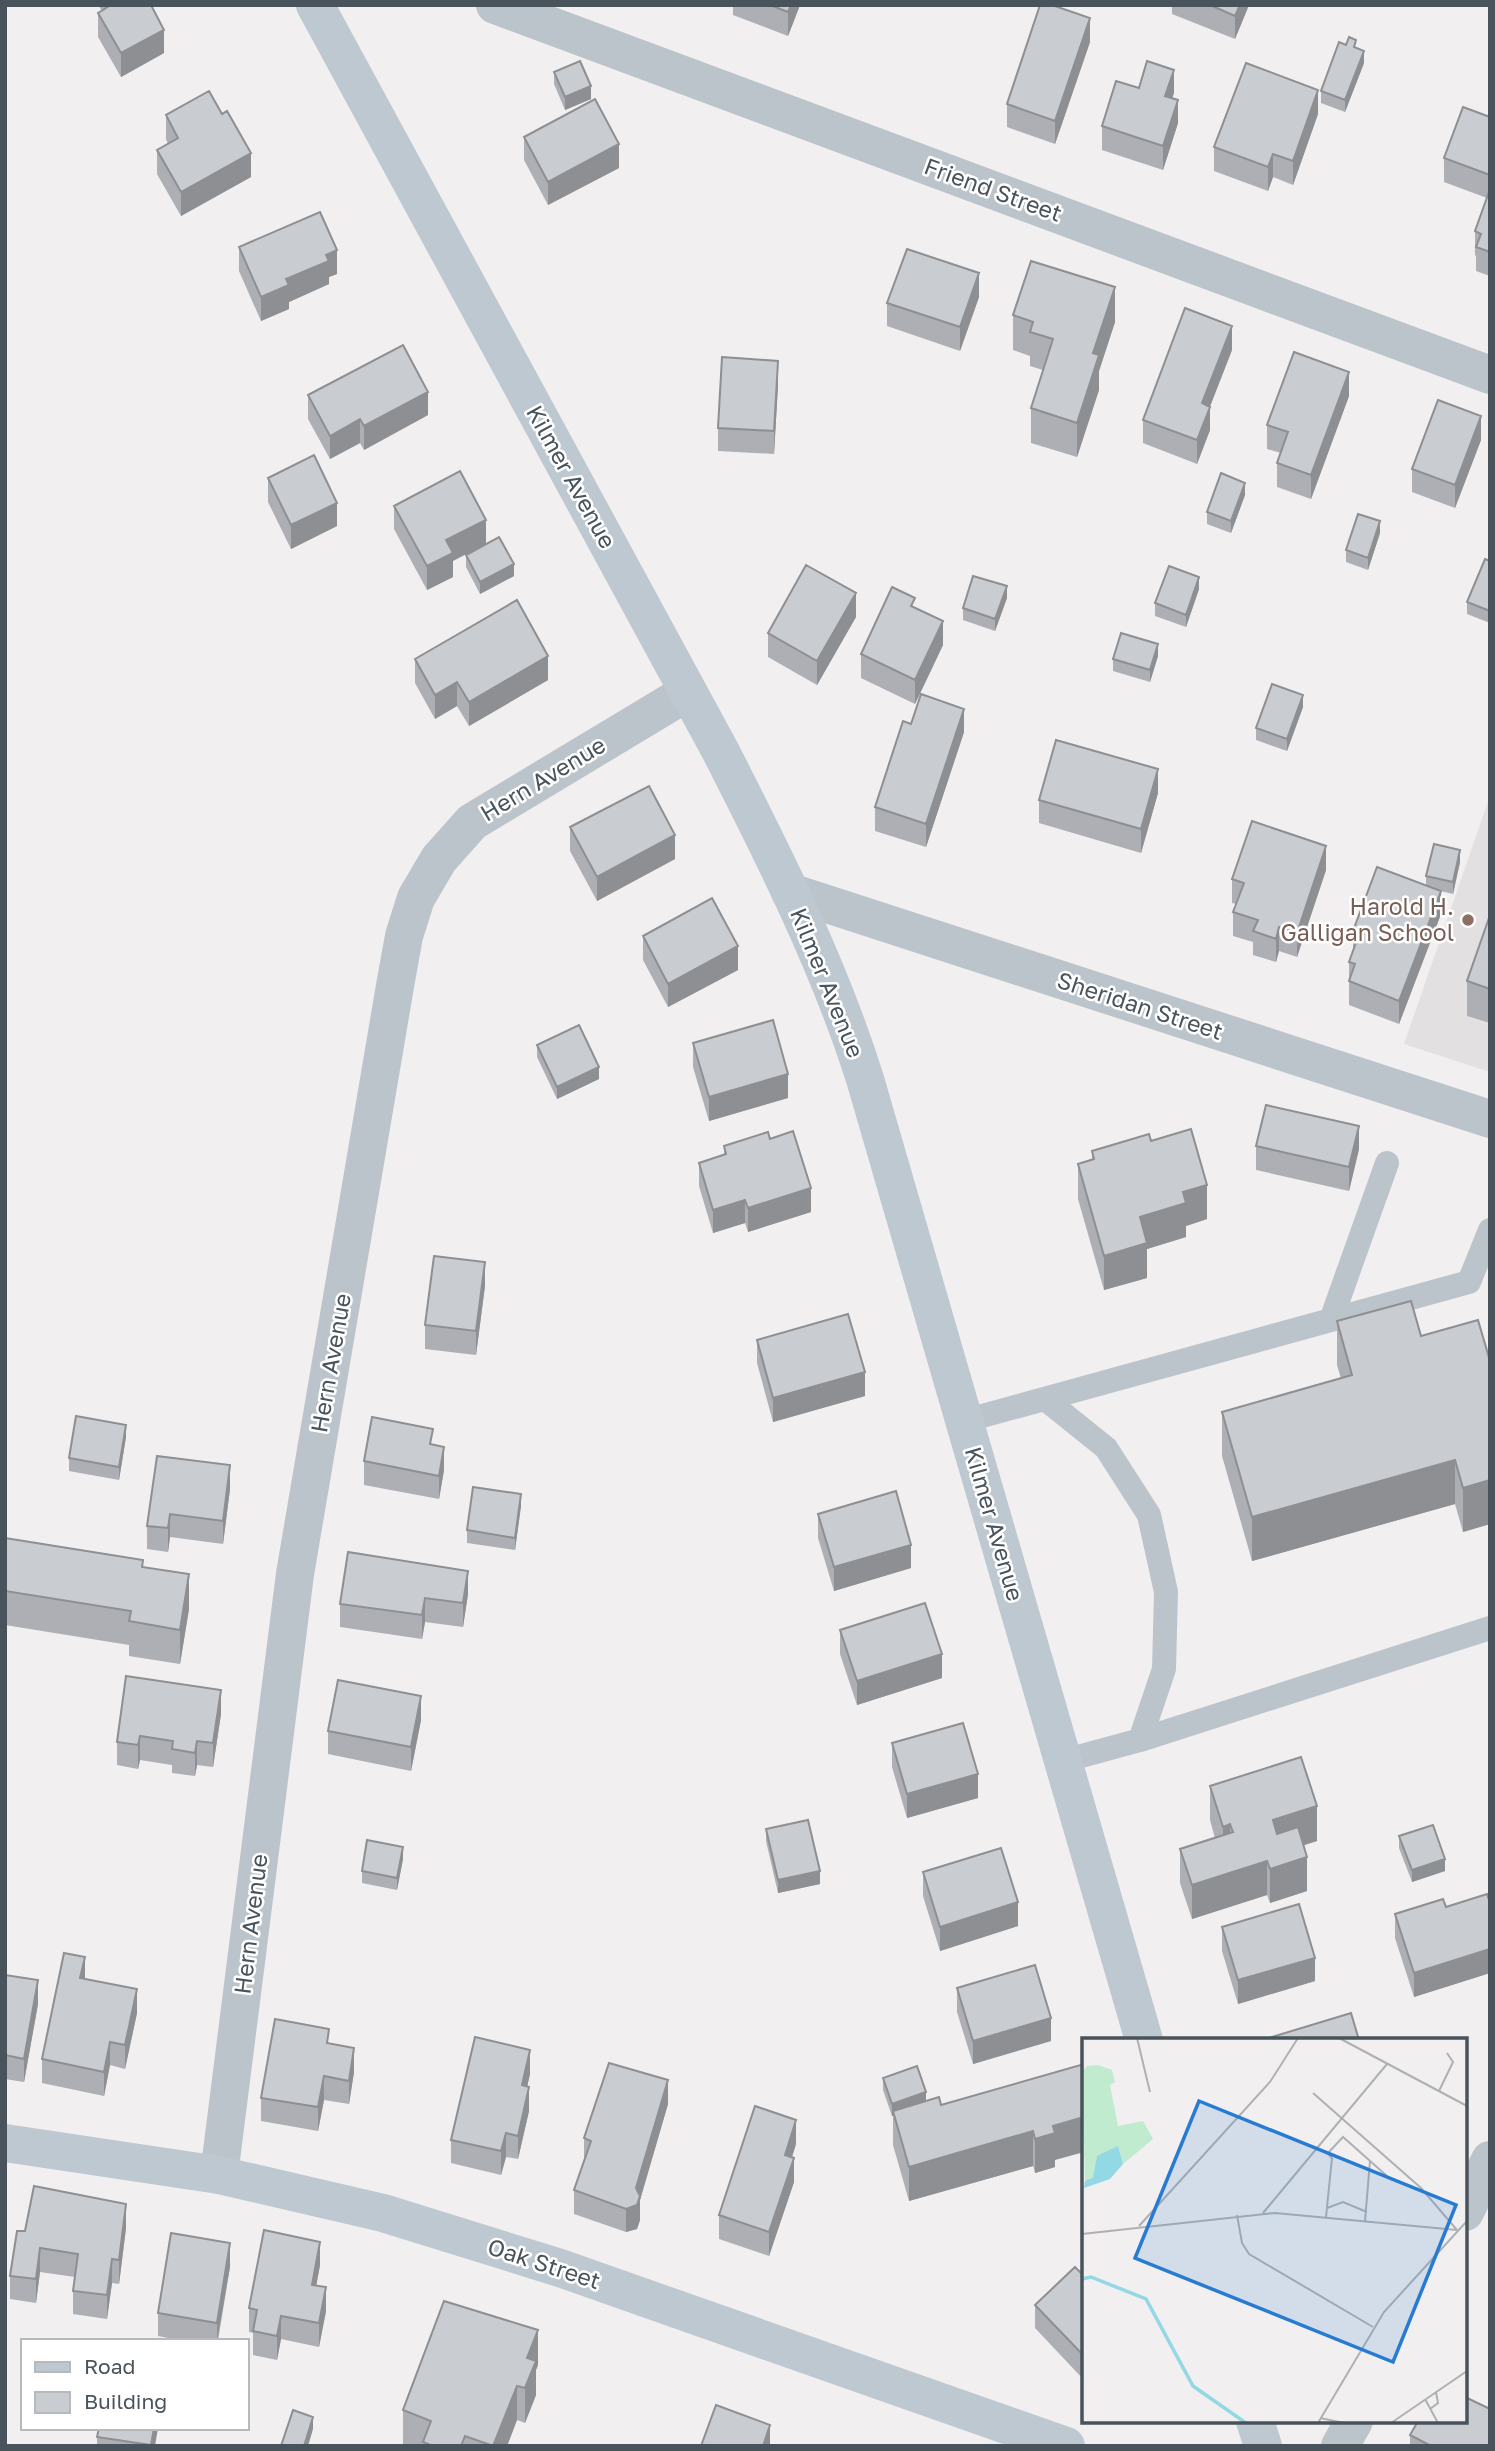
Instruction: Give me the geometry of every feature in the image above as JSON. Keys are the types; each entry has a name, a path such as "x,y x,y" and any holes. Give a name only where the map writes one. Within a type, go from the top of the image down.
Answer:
{"street":[{"name":"Kilmer Avenue","path":"315,5 751,811 790,892 851,1033 1143,2038"},
{"name":"Friend Street","path":"495,5 1490,375"},
{"name":"Hern Avenue","path":"219,2175 295,1574 395,986 410,917 425,880 439,859 472,822 688,692"},
{"name":"Sheridan Street","path":"790,892 1490,1119"},
{"name":"Oak Street","path":"5,2143 219,2175 383,2213 502,2249 1066,2446"},
{"path":"1467,2208 1490,2160"},
{"path":"1256,2423 1263,2446"},
{"path":"1340,2446 1353,2423"}],"lane":[{"path":"1331,1320 1387,1163"},
{"path":"964,1421 1469,1282 1490,1230"},
{"path":"1045,1399 1106,1448 1149,1515 1167,1592 1164,1669 1140,1740"},
{"path":"1063,1761 1140,1740 1490,1628"}],"shaded area":[{"name":"Harold H. Galligan School","path":"1490,796 1490,1072 1404,1044"}],"building":[{"path":"111,5 151,5 164,30 121,53 98,13"},
{"path":"770,5 791,5 788,12"},
{"path":"1040,5 1052,5 1090,18 1055,121 1007,104"},
{"path":"1210,5 1240,5 1235,16"},
{"path":"1349,37 1356,40 1354,47 1364,51 1345,100 1321,91 1339,42 1346,45"},
{"path":"580,61 591,86 565,97 554,72"},
{"path":"1147,61 1174,70 1165,96 1178,100 1163,146 1102,126 1116,81 1139,88"},
{"path":"1246,63 1318,90 1293,161 1273,154 1268,167 1214,147"},
{"path":"209,91 222,114 227,111 251,153 181,192 157,150 178,138 166,115"},
{"path":"595,99 619,144 548,182 524,137"},
{"path":"1463,107 1490,117 1490,175 1444,158"},
{"path":"1490,189 1490,252 1476,247 1481,234 1475,231"},
{"path":"320,212 337,250 326,255 329,261 286,279 289,285 261,297 239,247"},
{"path":"907,249 979,273 960,327 887,303"},
{"path":"1031,261 1115,287 1093,353 1099,355 1077,423 1031,408 1053,339 1030,332 1033,322 1013,315"},
{"path":"1185,308 1232,326 1202,403 1210,407 1197,440 1143,420"},
{"path":"403,345 428,392 364,426 360,419 330,436 308,395"},
{"path":"1294,352 1349,372 1311,475 1277,463 1288,432 1267,425"},
{"path":"722,357 778,361 774,431 718,428"},
{"path":"1438,400 1481,416 1455,485 1412,469"},
{"path":"314,455 337,503 291,525 268,478"},
{"path":"460,471 486,520 446,540 453,553 427,566 394,506"},
{"path":"1221,473 1245,483 1231,521 1207,512"},
{"path":"1358,514 1380,521 1368,558 1346,550"},
{"path":"499,537 514,564 480,582 466,555"},
{"path":"1485,559 1490,561 1490,611 1467,602"},
{"path":"806,565 856,593 817,661 768,633"},
{"path":"1169,566 1199,577 1186,615 1155,603"},
{"path":"973,576 1007,586 995,619 963,608"},
{"path":"892,587 915,598 911,606 943,621 915,680 861,654"},
{"path":"517,600 548,656 469,702 457,682 435,695 415,659"},
{"path":"1121,633 1158,644 1150,670 1113,659"},
{"path":"1272,684 1303,695 1287,739 1256,728"},
{"path":"921,694 964,709 926,824 875,807 903,721 911,724"},
{"path":"1056,740 1158,769 1141,829 1039,800"},
{"path":"649,786 675,835 597,877 570,827"},
{"path":"1252,821 1326,846 1297,933 1279,927 1276,939 1253,931 1258,920 1233,912 1244,883 1232,879"},
{"path":"1434,844 1460,850 1453,882 1426,876"},
{"path":"1377,867 1441,891 1399,1001 1349,981 1355,964 1349,962 1359,934 1353,931"},
{"path":"712,898 738,946 668,984 643,936"},
{"path":"1490,915 1490,989 1467,981"},
{"path":"773,1020 788,1074 709,1097 693,1043"},
{"path":"579,1025 599,1067 557,1087 537,1045"},
{"path":"1266,1105 1359,1126 1349,1167 1256,1146"},
{"path":"1191,1129 1207,1185 1183,1192 1186,1203 1140,1217 1147,1243 1104,1256 1078,1164 1094,1159 1092,1151 1149,1134 1151,1141"},
{"path":"793,1131 811,1188 748,1208 745,1200 713,1210 699,1163 726,1154 724,1146 768,1132 770,1139"},
{"path":"434,1256 485,1262 476,1331 425,1325"},
{"path":"1411,1301 1421,1336 1478,1320 1490,1361 1490,1480 1463,1488 1455,1460 1252,1517 1222,1412 1352,1375 1337,1321"},
{"path":"848,1314 865,1372 773,1398 757,1340"},
{"path":"76,1416 126,1425 119,1467 69,1458"},
{"path":"372,1417 433,1429 430,1444 444,1447 439,1476 364,1461"},
{"path":"157,1456 230,1465 223,1521 170,1514 168,1528 147,1526"},
{"path":"473,1487 521,1494 515,1538 467,1530"},
{"path":"896,1491 911,1545 834,1567 818,1514"},
{"path":"5,1538 143,1560 142,1567 189,1574 180,1630 129,1621 131,1611 5,1591"},
{"path":"348,1552 468,1571 463,1603 425,1598 422,1615 340,1604"},
{"path":"925,1603 942,1654 857,1681 840,1630"},
{"path":"126,1676 221,1690 213,1743 197,1741 195,1753 172,1749 173,1741 140,1736 138,1745 117,1742"},
{"path":"338,1680 421,1696 411,1747 328,1731"},
{"path":"963,1723 978,1774 907,1794 892,1743"},
{"path":"1301,1757 1317,1806 1273,1820 1277,1834 1298,1827 1307,1857 1270,1869 1267,1861 1192,1885 1180,1849 1233,1832 1230,1824 1223,1827 1210,1786"},
{"path":"808,1820 820,1871 778,1880 766,1829"},
{"path":"1433,1825 1445,1859 1412,1870 1399,1836"},
{"path":"367,1840 403,1847 397,1878 362,1871"},
{"path":"1001,1848 1018,1902 940,1927 923,1872"},
{"path":"1487,1894 1490,1903 1490,1949 1414,1973 1395,1914 1443,1899 1446,1907"},
{"path":"1299,1904 1315,1958 1238,1980 1222,1927"},
{"path":"64,1953 85,1957 80,1978 137,1989 125,2045 110,2042 104,2072 42,2059"},
{"path":"1035,1965 1051,2018 973,2041 957,1988"},
{"path":"5,1975 38,1980 24,2059 5,2055"},
{"path":"1351,2013 1358,2038 1269,2038"},
{"path":"275,2019 329,2029 327,2043 354,2048 349,2081 324,2076 318,2107 261,2098"},
{"path":"475,2037 530,2050 522,2085 529,2087 518,2136 506,2133 501,2151 451,2140"},
{"path":"609,2063 668,2080 636,2188 640,2196 637,2205 626,2209 574,2190 591,2141 584,2138"},
{"path":"1082,2065 1082,2118 1053,2126 1055,2133 1035,2139 1033,2131 909,2167 893,2111 939,2097 941,2105"},
{"path":"917,2066 926,2092 892,2104 883,2078"},
{"path":"755,2106 796,2120 785,2155 794,2158 769,2232 719,2215"},
{"path":"34,2186 126,2204 119,2260 112,2259 107,2295 73,2291 78,2254 40,2248 36,2279 10,2276 17,2231 25,2231"},
{"path":"264,2230 320,2242 312,2285 326,2287 319,2323 281,2316 277,2336 253,2331 257,2310 249,2308"},
{"path":"171,2233 230,2243 217,2323 158,2313"},
{"path":"1075,2267 1082,2274 1082,2354 1035,2305"},
{"path":"444,2301 538,2330 527,2358 536,2361 525,2388 517,2386 493,2446 465,2436 461,2446 433,2446 423,2442 431,2421 403,2410"},
{"path":"1467,2398 1490,2409 1490,2446 1431,2446 1410,2435 1417,2423 1467,2423"},
{"path":"716,2405 770,2425 763,2446 701,2446"},
{"path":"293,2410 313,2417 304,2446 281,2446"},
{"path":"99,2430 154,2430 151,2445 97,2437"}],"place":[{"name":"Harold H. Galligan School","path":"1468,920"}]}
